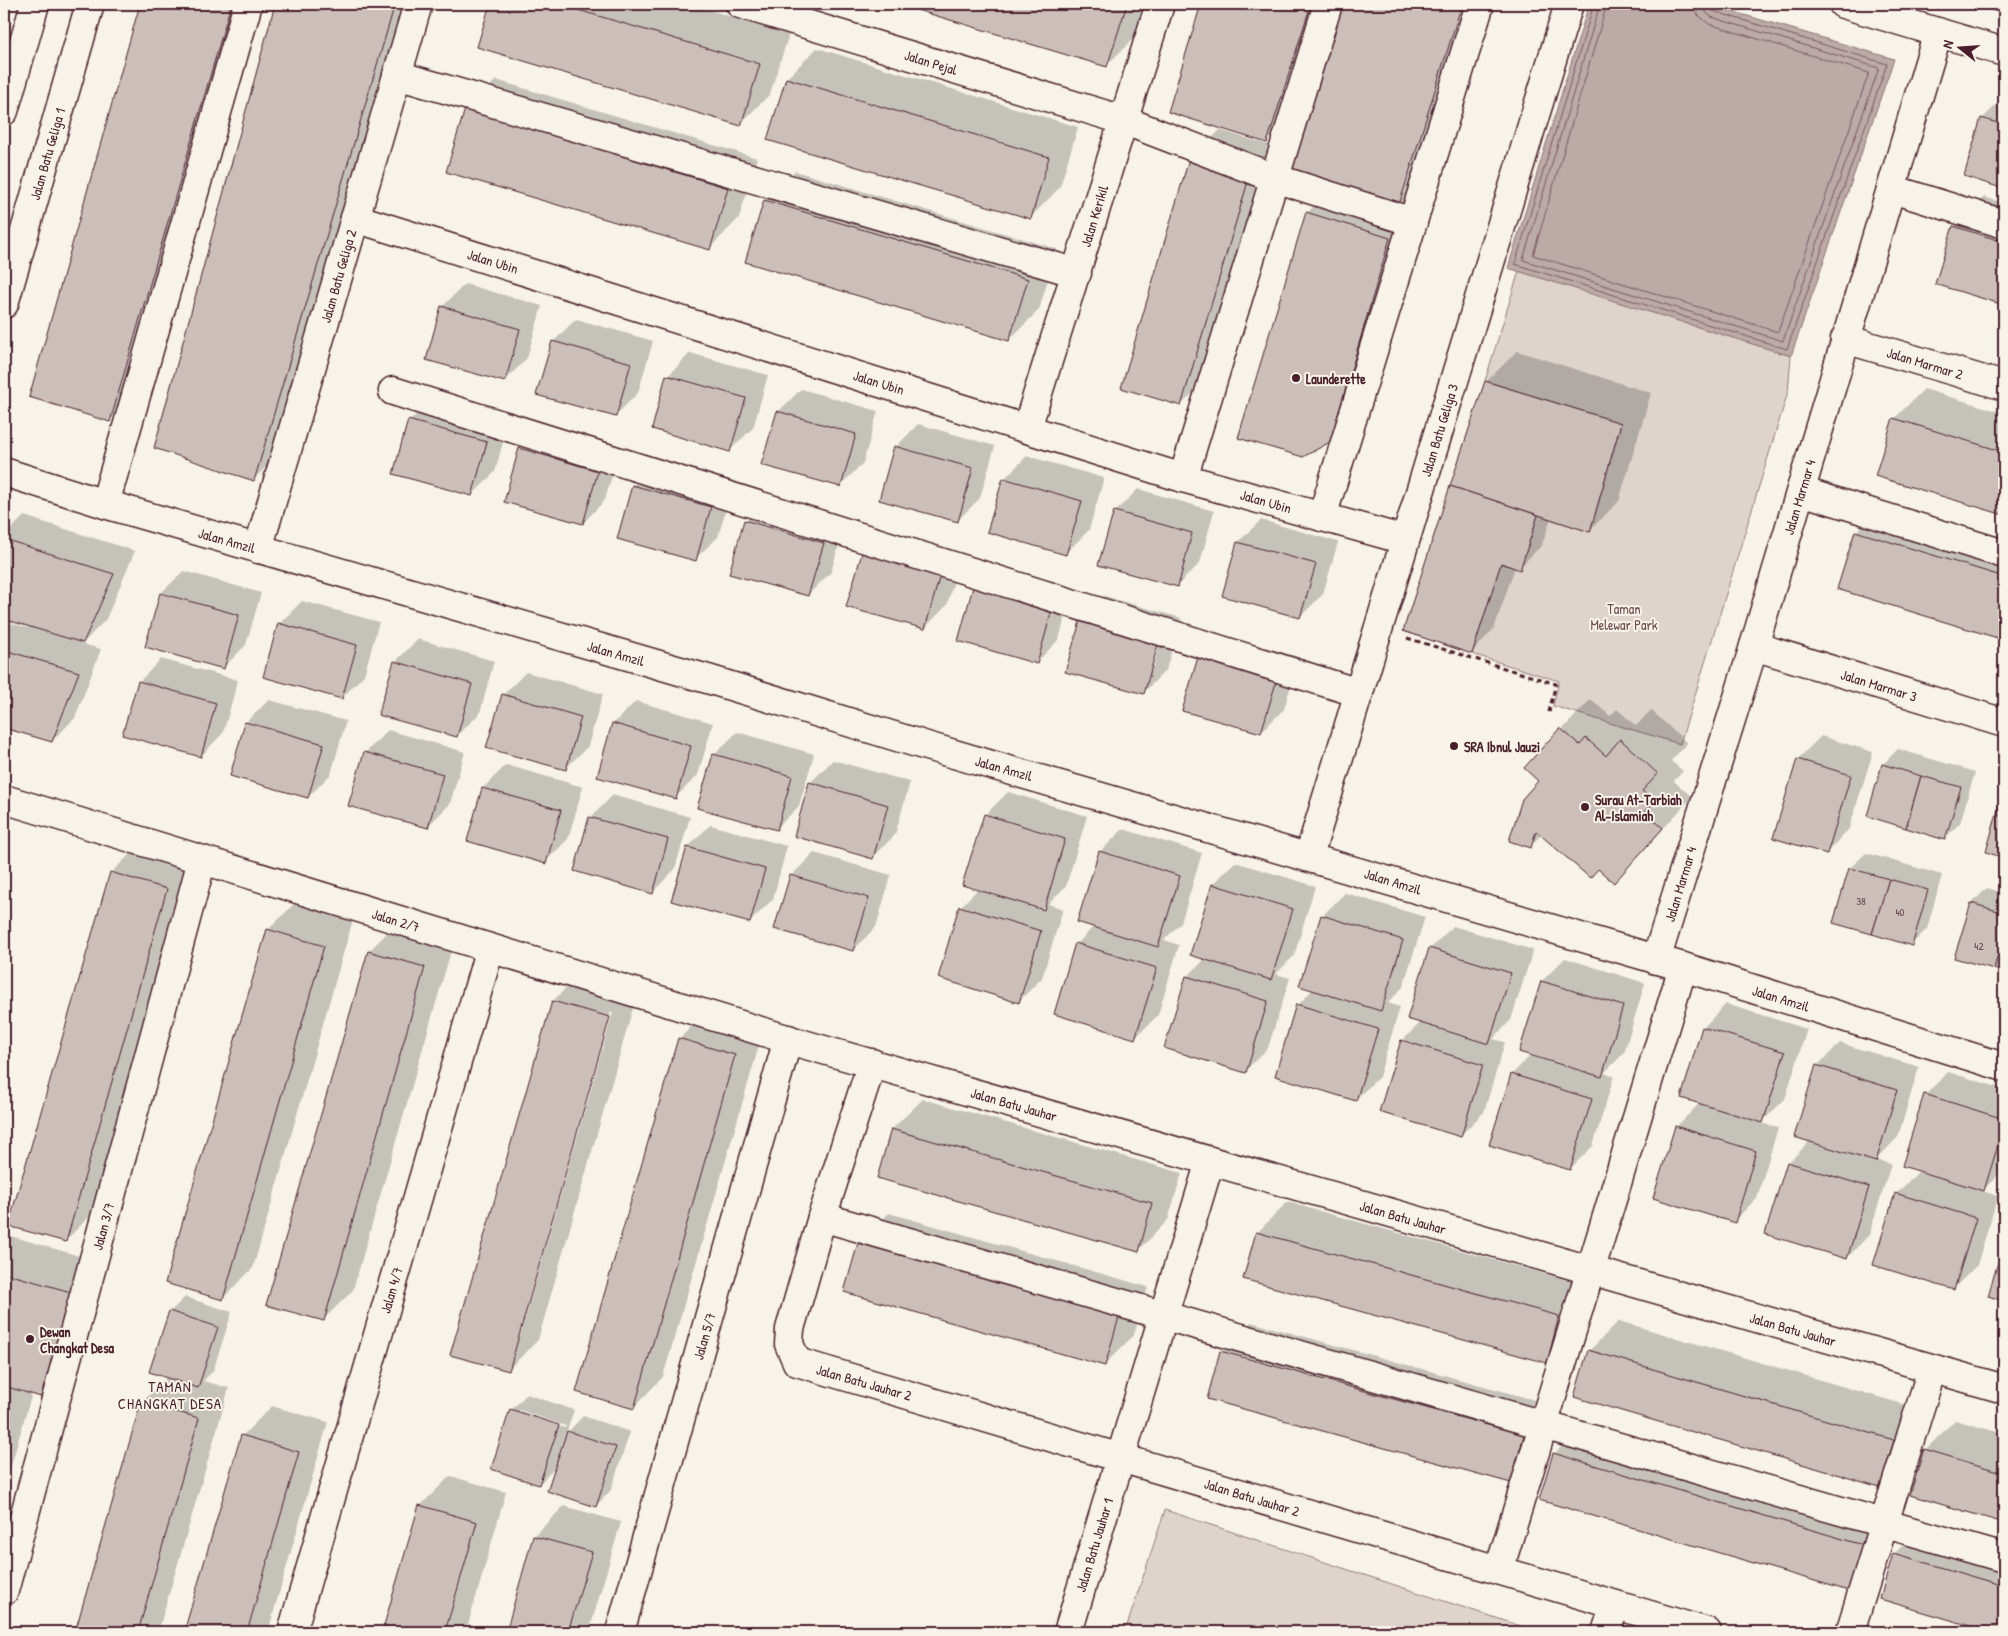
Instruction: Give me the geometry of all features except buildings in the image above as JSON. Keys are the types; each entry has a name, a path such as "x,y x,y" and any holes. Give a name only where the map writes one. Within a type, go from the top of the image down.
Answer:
{"street":[{"path":"4,111 35,4"},
{"name":"Jalan Batu Geliga 1","path":"4,304 90,4"},
{"path":"105,504 248,4"},
{"name":"Jalan Batu Geliga 2","path":"258,549 418,4"},
{"name":"Jalan Pejal","path":"740,4 1123,120 1274,178 1413,222"},
{"name":"Jalan Kerikil","path":"1027,428 1160,4"},
{"path":"1183,478 1328,4"},
{"path":"1322,517 1480,4"},
{"name":"Jalan Batu Geliga 3","path":"1309,856 1569,4"},
{"path":"1842,4 2004,52"},
{"name":"Jalan Marmar 4","path":"1656,960 1754,646 1938,32"},
{"path":"397,75 1077,273"},
{"path":"1892,189 2004,224"},
{"name":"Jalan Ubin","path":"355,218 1183,478 1405,540"},
{"name":"Jalan Marmar 2","path":"1845,339 2004,386"},
{"path":"393,391 1359,693"},
{"name":"Jalan Amzil","path":"4,472 105,504 1309,856 2004,1067"},
{"path":"1801,491 2004,554"},
{"name":"Jalan Marmar 3","path":"1754,646 2004,723"},
{"name":"Jalan 2/7","path":"4,799 795,1042"},
{"name":"Jalan 3/7","path":"4,1591 202,860"},
{"name":"Jalan 4/7","path":"292,1632 490,948"},
{"path":"1499,1570 1683,968"},
{"name":"Jalan Batu Jauhar","path":"795,1042 2004,1390"},
{"name":"Jalan 5/7","path":"620,1632 795,1042"},
{"path":"872,1063 822,1217 2004,1558"},
{"name":"Jalan Batu Jauhar 1","path":"1068,1632 1210,1161"},
{"name":"Jalan Batu Jauhar 2","path":"822,1217 790,1329 789,1344 797,1362 1707,1632"},
{"path":"1850,1632 1882,1523 1932,1369"},
{"path":"1606,1632 1615,1605"}],"path":[{"path":"1378,630 1556,684 1548,716"}],"green space":[{"name":"Taman Melewar Park","path":"1519,271 1791,356 1788,392 1680,744 1553,706 1559,681 1472,654 1501,563 1520,569 1538,515 1590,532 1621,423 1485,381"},
{"path":"1165,1510 1539,1632 1125,1632"}],"water":[{"path":"1589,4 1707,4 1894,59 1791,356 1508,268"}],"place":[{"name":"Launderette","path":"1296,378"},
{"name":"SRA Ibnul Jauzi","path":"1454,746"},
{"name":"Surau At-Tarbiah Al-Islamiah","path":"1585,807"},
{"name":"Dewan Changkat Desa","path":"30,1339"}],"district":[{"name":"TAMAN CHANGKAT DESA","path":"170,1394"}]}
